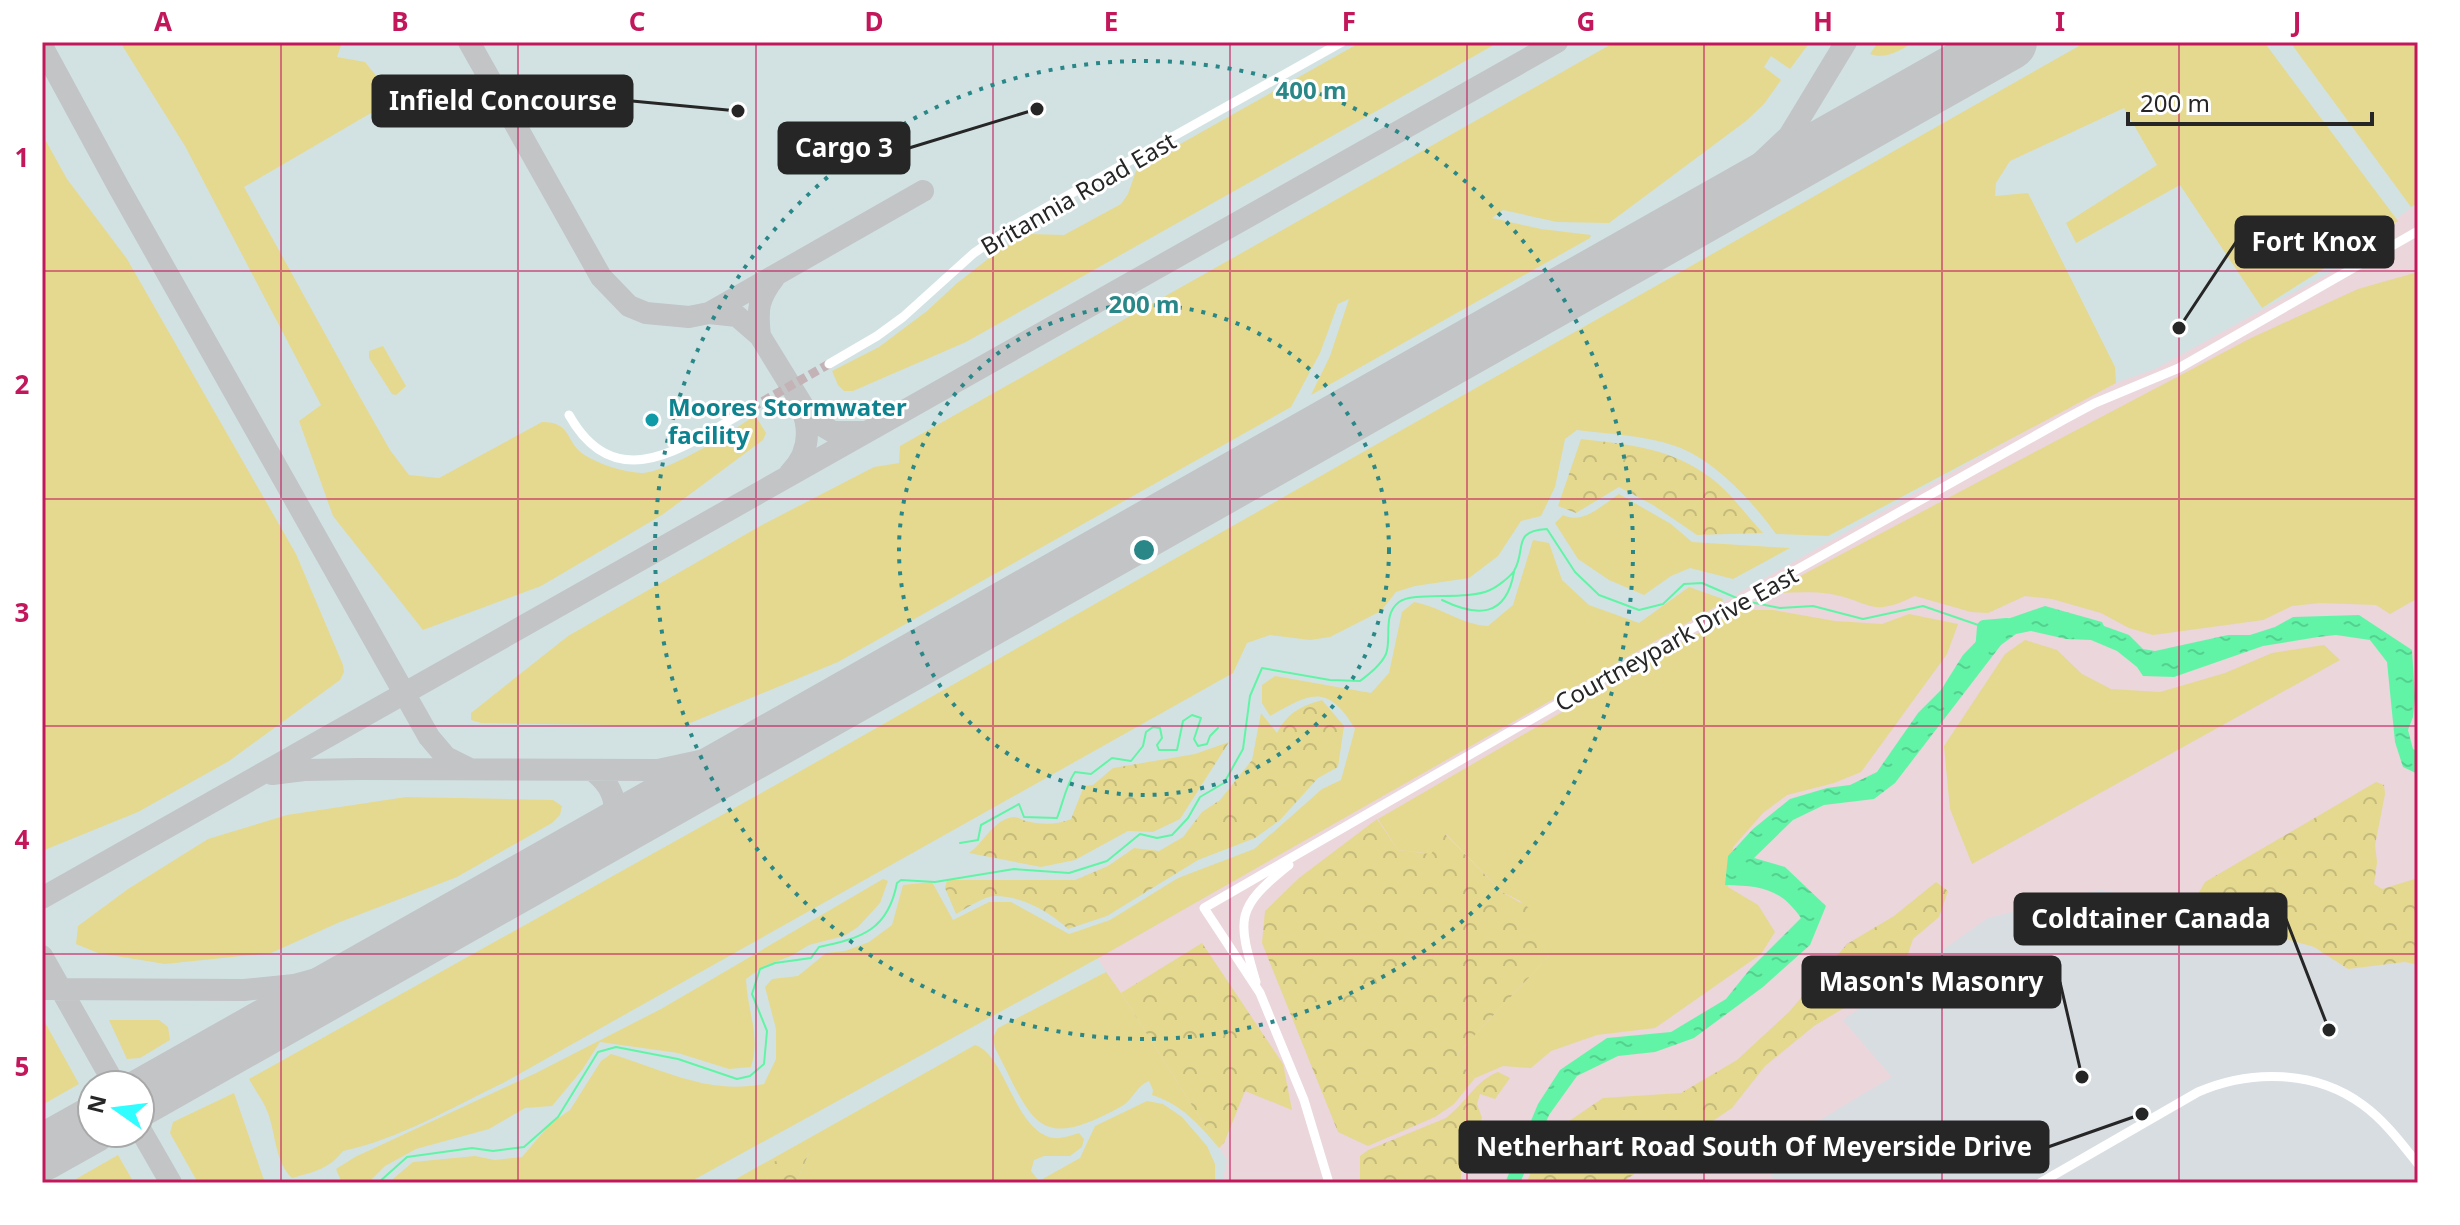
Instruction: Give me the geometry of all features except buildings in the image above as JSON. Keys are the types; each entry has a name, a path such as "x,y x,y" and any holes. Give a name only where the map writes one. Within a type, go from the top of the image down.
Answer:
{"street":[{"name":"Britannia Road East","path":"829,364 903,317 974,253 1015,225 1342,42"},
{"name":"Courtneypark Drive East","path":"1329,1183 1304,1100 1260,993 1204,908 2085,409 2179,368 2418,231"},
{"path":"569,415 590,445 609,456 647,461 665,456 751,408"},
{"path":"1260,993 1243,938 1248,905 1268,882 1308,849"},
{"path":"2040,1183 2198,1092 2220,1083 2265,1076 2293,1077 2314,1082 2362,1104 2381,1120 2418,1164"}],"shaded area":[{"path":"42,42 2418,42 2418,203 2393,221 2358,257 2155,369 2101,388 1096,956 1227,1160 1222,1183 42,1183"},
{"path":"2100,890 2191,906 2236,925 2314,947 2348,969 2405,962 2418,965 2418,1183 1776,1183 1760,1156 1892,1077 1843,1020 1988,918"}],"green space":[{"path":"120,42 342,42 337,57 365,62 395,99 244,187 390,450 409,475 439,478 542,422 559,425 577,449 589,458 611,467 641,473 683,459 755,415 766,433 763,440 662,515 541,586 423,630 333,516 299,421 321,405 185,146"},
{"path":"1361,42 1499,42 966,342 853,391 844,391 838,385 832,371 879,347 1002,248 1030,234 1064,235 1121,204 1136,171 1143,165"},
{"path":"1615,42 1810,42 1790,69 1771,56 1764,67 1781,80 1764,104 1746,121 1609,223 1557,222 1503,210 1492,218 1541,229 1591,235 1590,238 1311,395 1330,356 1349,299 1338,304 1320,353 1291,407 838,662 683,726 481,723 471,720 471,713 568,636 762,525 874,467 899,463 900,446"},
{"path":"1878,42 1914,42 1888,55 1870,54"},
{"path":"2086,42 2264,42 2398,221 2262,308 2180,185 2076,243 2066,223 2157,165 2124,108 2010,161 1996,183 1995,196 2028,193 2115,367 2116,383 1828,536 1776,534 1718,471 1690,452 1639,437 1577,430 1565,439 1555,487 1541,516 1521,521 1498,556 1469,578 1396,592 1381,611 1330,637 1310,640 1270,635 1247,643 1233,673 503,1083 405,1131 343,1151 320,1169 292,1178 286,1172 268,1113 249,1079 797,773"},
{"path":"2290,42 2418,42 2418,203 2411,207"},
{"path":"42,134 67,179 127,259 296,554 344,672 340,680 229,761 138,812 42,851"},
{"path":"2418,272 2418,598 2390,614 2376,605 2320,603 2292,606 2263,620 2153,635 2129,628 2101,613 2052,599 2025,596 1988,613 1971,612 1915,596 1879,607 1831,594 1768,593 2251,338 2358,289"},
{"path":"383,346 406,386 396,395 392,394 369,358 369,351"},
{"path":"1581,439 1649,449 1681,460 1718,484 1763,533 1697,535 1653,505 1619,487 1576,513 1558,506"},
{"path":"1619,494 1671,524 1692,542 1790,548 1733,579 1690,568 1671,576 1644,595 1609,580 1578,559 1555,523 1563,515 1585,516"},
{"path":"1533,540 1549,543 1562,580 1589,605 1639,623 1689,587 1723,599 1722,603 1102,956 688,1183 388,1183 413,1162 475,1156 495,1160 522,1157 550,1124 570,1110 601,1061 611,1054 705,1084 743,1087 764,1084 776,1059 776,1029 765,987 772,979 798,976 826,953 845,951 869,942 892,925 903,885 932,882 953,920 989,902 1011,902 1069,934 1110,920 1178,878 1254,849 1322,789 1341,780 1355,729 1336,704 1326,698 1307,698 1270,716 1262,703 1262,685 1275,676 1371,693 1389,673 1402,612 1414,602 1488,626 1513,605"},
{"path":"1738,610 1773,610 1835,621 1882,624 1909,614 1958,624 1947,654 1861,772 1834,783 1787,795 1763,813 1733,847 1728,887 1758,905 1775,932 1761,954 1655,1028 1597,1035 1551,1051 1531,1068 1503,1066 1475,1078 1463,1067 1458,1053 1549,956 1520,901 1502,892 1446,834 1433,854 1398,850 1378,819"},
{"path":"2025,640 2057,650 2082,674 2111,689 2160,692 2225,673 2272,653 2324,645 2340,660 1972,864 1950,809 1944,746 2005,654"},
{"path":"1322,700 1344,726 1338,767 1318,778 1280,820 1255,838 1198,860 1107,916 1068,929 1035,906 1005,897 986,898 956,914 945,888 947,880 1075,880 1108,866 1134,848 1159,851 1183,837 1202,812 1220,800 1252,760 1261,713 1277,733 1295,711"},
{"path":"1229,742 1180,819 1153,832 1128,831 1075,860 1041,867 969,853 994,827 1007,819 1016,817 1049,824 1071,819 1084,786 1093,785 1113,768 1195,754"},
{"path":"2376,782 2384,785 2385,794 2375,845 2377,862 2374,884 2382,889 2418,878 2418,965 2405,962 2348,969 2314,947 2236,925 2191,906 2205,882"},
{"path":"406,797 553,800 562,806 560,815 552,823 457,877 340,922 271,953 165,964 98,953 76,944 78,926 128,889 208,839 287,815"},
{"path":"1377,819 1398,850 1431,854 1445,834 1502,892 1533,910 1549,956 1458,1053 1463,1067 1475,1078 1454,1104 1435,1117 1368,1146 1338,1132 1262,943 1265,911 1299,878"},
{"path":"883,879 888,881 880,903 858,927 844,936 809,945 764,966 746,979 755,1045 751,1067 729,1069 678,1053 600,1042 552,1106 525,1108 489,1129 416,1149 385,1166 368,1183 342,1183 336,1169 355,1157 536,1073 661,1009"},
{"path":"1936,882 1948,891 1939,917 1913,939 1896,977 1814,1026 1765,1066 1732,1108 1621,1183 1526,1183 1547,1136 1603,1098 1681,1093 1737,1060 1789,1012 1847,944 1894,916"},
{"path":"1202,943 1283,1064 1292,1110 1245,1091 1224,1143 1219,1148 1121,993"},
{"path":"1106,972 1219,1148 1189,1116 1152,1095 1149,1081 1122,1106 1071,1127 1054,1128 1040,1122 1029,1111 995,1048 993,1037 998,1028"},
{"path":"42,1017 76,1079 76,1086 42,1105"},
{"path":"109,1020 159,1020 168,1027 170,1040 140,1058 127,1059"},
{"path":"975,1045 986,1051 995,1062 1020,1108 1040,1133 1057,1138 1079,1133 1084,1139 1082,1147 1070,1156 1044,1156 1034,1160 1031,1171 1039,1181 1080,1158 1095,1126 1147,1101 1163,1104 1182,1117 1207,1146 1215,1164 1215,1183 796,1183 809,1153 767,1177 770,1183 729,1183"},
{"path":"1498,1072 1510,1078 1495,1099 1480,1094 1477,1104 1482,1118 1461,1168 1461,1183 1360,1183 1360,1156 1446,1118 1483,1081"},
{"path":"234,1093 265,1183 198,1183 170,1133 173,1122"},
{"path":"800,1148 809,1153 796,1183 770,1183 767,1177 772,1163"},
{"path":"118,1155 134,1183 69,1183"}],"water":[{"path":"2045,606 2102,622 2104,626 2129,635 2143,649 2155,651 2228,635 2250,635 2293,617 2359,615 2412,650 2415,697 2408,730 2413,749 2418,751 2418,774 2403,767 2395,742 2387,662 2370,640 2336,635 2263,646 2174,677 2143,676 2117,651 2091,640 2066,639 2031,631 2016,634 2001,645 1895,783 1874,799 1824,805 1793,820 1754,858 1785,867 1826,906 1810,945 1763,987 1694,1038 1655,1052 1618,1056 1577,1076 1549,1115 1520,1183 1505,1183 1538,1104 1560,1070 1607,1038 1671,1032 1726,999 1750,969 1801,918 1785,900 1769,891 1725,885 1728,856 1753,829 1790,799 1850,785 1877,772 1918,713 1941,690 1963,655 1993,624"}],"waterway":[{"path":"378,1183 407,1157 472,1148 493,1151 524,1147 558,1117 598,1052 616,1047 678,1059 737,1079 750,1076 764,1064 767,1031 752,994 760,969 775,963 811,958 819,947 848,940 871,929 887,912 897,883 901,880 935,882 1014,869 1069,873 1107,861 1140,834 1157,838 1172,835 1188,818 1200,797 1224,783 1243,749 1250,696 1262,668 1330,680 1360,681 1378,666 1386,654 1389,620 1399,602 1416,597 1468,595 1493,589 1514,571 1522,542 1528,533 1547,529 1575,572 1599,595 1639,610 1663,604 1684,584 1702,583 1739,599"},
{"path":"1442,600 1467,609 1488,610 1504,598 1514,572"},
{"path":"1745,601 1780,608 1813,606 1863,619 1923,606 1984,627"},
{"path":"1982,651 1984,627 2007,625"},
{"path":"960,843 978,840 981,825 1019,804 1024,817 1057,818 1075,772 1091,774 1112,758 1131,761 1143,746 1146,732 1153,727 1160,728 1162,738 1157,745 1159,750 1177,750 1183,721 1192,715 1201,718 1194,739 1198,746 1207,744 1218,728"}],"taxiway":[{"path":"469,42 601,277 629,306 646,313 689,317 709,313 737,316 760,336 811,419 833,432 863,432"},
{"path":"42,898 1557,42"},
{"path":"1686,224 1735,187 1789,136 1846,42"},
{"path":"42,46 429,737 446,757 470,769"},
{"path":"709,313 923,191"},
{"path":"760,336 760,305 774,278"},
{"path":"790,473 801,459 806,443 802,409"},
{"path":"272,774 360,769 658,770 709,759 760,742 817,715"},
{"path":"592,770 608,786 614,804 611,823 597,840"},
{"path":"42,989 244,990 294,985 360,967 419,940"},
{"path":"42,956 106,1069"},
{"path":"151,1149 171,1183"}],"runway":[{"path":"156,1089 2009,42"},
{"path":"42,1153 76,1134"}],"tunnel":[{"path":"751,408 829,364"}],"place":[{"name":"Cargo 3","path":"1037,109"},
{"name":"Infield Concourse","path":"738,111"},
{"name":"Fort Knox","path":"2179,328"},
{"name":"Moores Stormwater facility","path":"652,420"},
{"name":"Coldtainer Canada","path":"2329,1030"},
{"name":"Mason's Masonry","path":"2082,1077"},
{"name":"Netherhart Road South Of Meyerside Drive","path":"2142,1114"}]}
